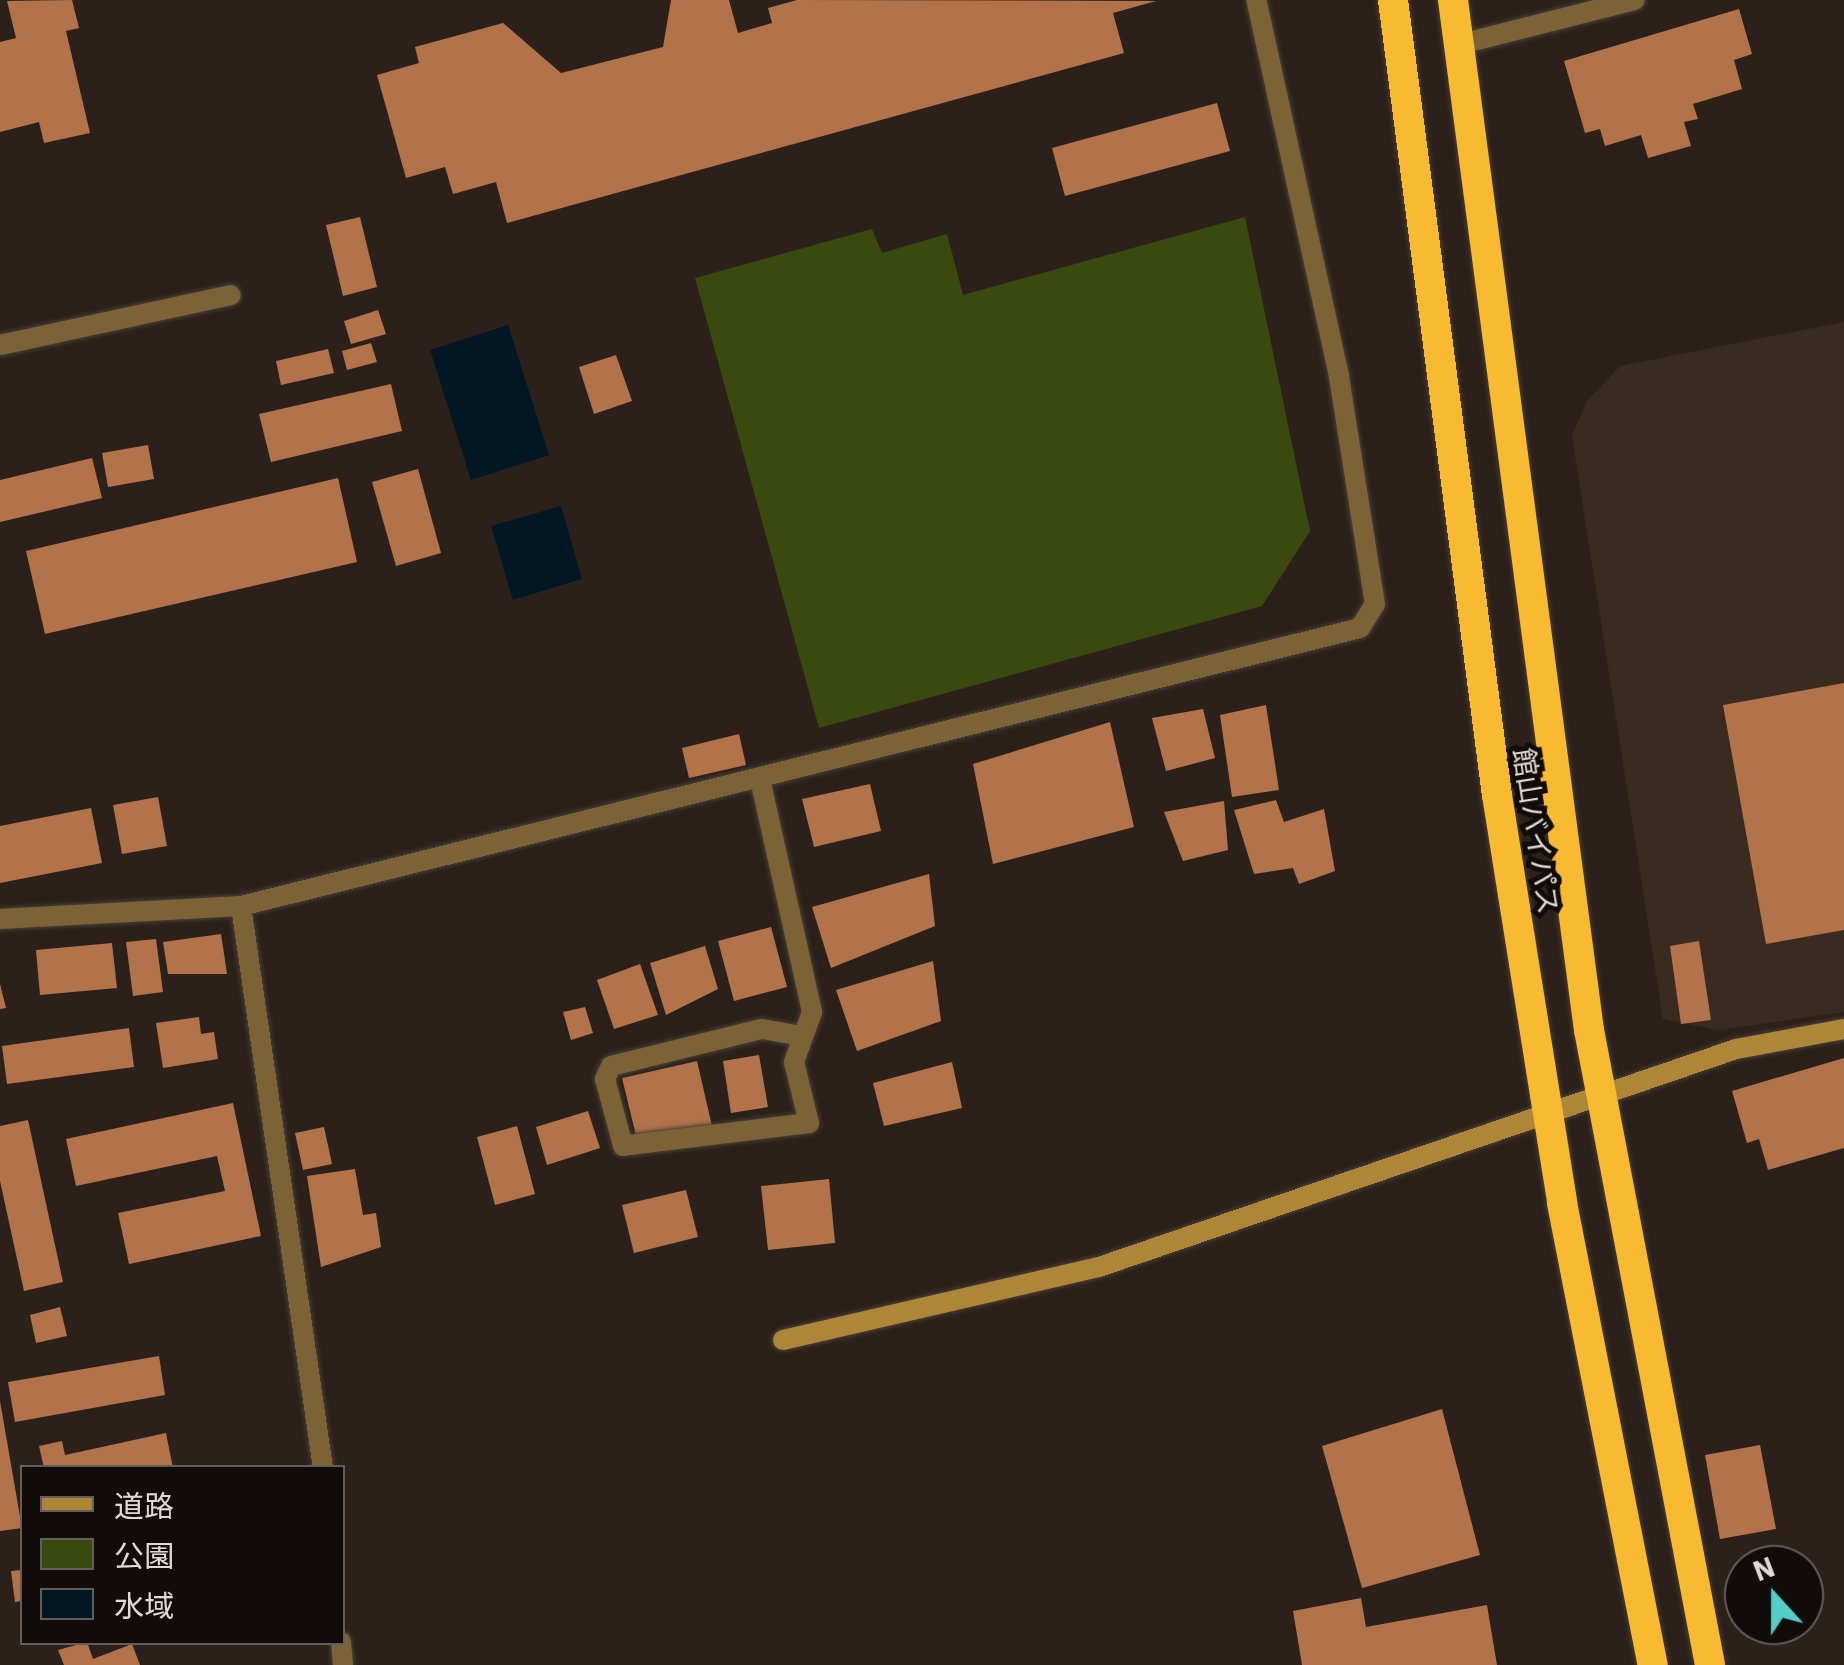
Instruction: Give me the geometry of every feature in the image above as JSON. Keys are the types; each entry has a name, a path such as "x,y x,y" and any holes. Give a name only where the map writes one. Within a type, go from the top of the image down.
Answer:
{"highway":[{"name":"館山バイパス","path":"1393,0 1548,1120 1653,1665"},
{"name":"館山バイパス","path":"1453,0 1602,1100 1710,1665"}],"street":[{"path":"0,919 241,906 1360,628 1375,604 1338,376 1256,0"},
{"path":"1460,44 1635,0"},
{"path":"0,345 231,295"},
{"path":"760,779 812,1012 800,1036 794,1062 809,1123 623,1146 605,1079 611,1066 762,1029 800,1036"},
{"path":"241,906 323,1465"},
{"path":"783,1340 1099,1266 1548,1120 1736,1050 1844,1029"}],"shaded area":[{"path":"1844,322 1844,1012 1719,1030 1663,1019 1572,436 1587,401 1620,366"}],"green space":[{"path":"1245,217 1310,531 1262,606 819,728 695,278 872,229 882,253 947,234 963,295"}],"water":[{"path":"508,325 549,455 471,480 430,350"},
{"path":"561,506 582,579 513,600 491,526"}],"building":[{"path":"72,0 79,28 66,31 90,133 44,143 39,122 0,132 0,42 16,38 7,1"},
{"path":"671,0 729,0 738,33 772,23 768,8 797,0 1156,1 1113,13 1124,53 507,223 496,182 453,194 445,167 406,178 377,75 419,63 415,47 503,23 561,73 663,47"},
{"path":"1739,9 1752,54 1734,60 1742,89 1693,104 1698,119 1684,122 1691,146 1648,158 1641,135 1605,146 1600,129 1585,133 1564,61"},
{"path":"1217,103 1230,151 1065,196 1052,148"},
{"path":"360,217 377,287 343,296 326,225"},
{"path":"378,310 386,334 351,344 344,321"},
{"path":"371,343 377,362 347,370 342,351"},
{"path":"328,349 334,373 281,385 276,361"},
{"path":"616,355 632,401 594,414 579,367"},
{"path":"391,384 402,431 271,462 259,414"},
{"path":"148,445 154,479 108,487 102,453"},
{"path":"92,458 102,498 0,522 0,480"},
{"path":"418,469 441,553 396,566 372,482"},
{"path":"338,478 357,562 45,634 26,551"},
{"path":"1844,683 1844,930 1766,944 1723,705"},
{"path":"1266,705 1279,790 1232,797 1220,715"},
{"path":"1203,709 1215,758 1166,771 1152,718"},
{"path":"1110,722 1134,827 993,864 973,764"},
{"path":"739,734 746,765 689,778 682,748"},
{"path":"870,784 881,831 814,847 802,799"},
{"path":"158,797 167,846 122,854 113,805"},
{"path":"1276,800 1284,822 1324,809 1335,871 1299,884 1293,868 1254,874 1234,810"},
{"path":"1224,801 1228,850 1183,861 1164,812"},
{"path":"91,808 102,863 0,883 0,826"},
{"path":"929,874 935,926 831,968 812,907"},
{"path":"771,927 787,987 734,1001 718,941"},
{"path":"221,934 227,974 168,974 163,942"},
{"path":"156,939 163,992 133,996 126,942"},
{"path":"1699,941 1711,1020 1681,1024 1670,946"},
{"path":"112,943 117,988 40,995 36,950"},
{"path":"705,946 718,989 666,1015 650,963"},
{"path":"933,961 941,1021 857,1051 836,990"},
{"path":"640,964 658,1015 614,1029 597,980"},
{"path":"0,984 6,1008 0,1009"},
{"path":"585,1007 593,1033 571,1040 563,1012"},
{"path":"199,1017 201,1034 214,1032 218,1059 163,1068 156,1023"},
{"path":"129,1028 134,1067 7,1084 2,1046"},
{"path":"759,1055 768,1107 731,1113 723,1061"},
{"path":"1844,1058 1844,1148 1768,1170 1759,1139 1747,1143 1732,1091"},
{"path":"697,1061 712,1126 638,1144 622,1078"},
{"path":"952,1062 962,1108 884,1126 873,1083"},
{"path":"233,1103 261,1236 129,1264 118,1213 225,1191 217,1156 76,1186 66,1139"},
{"path":"588,1111 600,1148 547,1165 536,1127"},
{"path":"28,1120 63,1282 24,1291 0,1181 0,1126"},
{"path":"517,1126 535,1194 495,1205 477,1137"},
{"path":"324,1127 332,1164 303,1170 295,1133"},
{"path":"355,1169 363,1215 376,1213 381,1247 321,1267 307,1176"},
{"path":"829,1179 835,1243 768,1250 761,1186"},
{"path":"686,1190 698,1237 634,1253 622,1205"},
{"path":"60,1307 67,1336 36,1343 30,1315"},
{"path":"159,1356 165,1395 15,1422 8,1382"},
{"path":"0,1401 20,1528 0,1531"},
{"path":"1442,1409 1480,1555 1362,1588 1322,1446"},
{"path":"166,1433 172,1465 43,1465 39,1446 62,1441 65,1455"},
{"path":"1760,1445 1776,1529 1720,1539 1705,1455"},
{"path":"20,1570 20,1601 15,1602 11,1571"},
{"path":"1361,1598 1366,1627 1487,1605 1497,1665 1302,1665 1293,1611"},
{"path":"88,1645 93,1659 132,1645 140,1665 64,1665 58,1650"}]}
